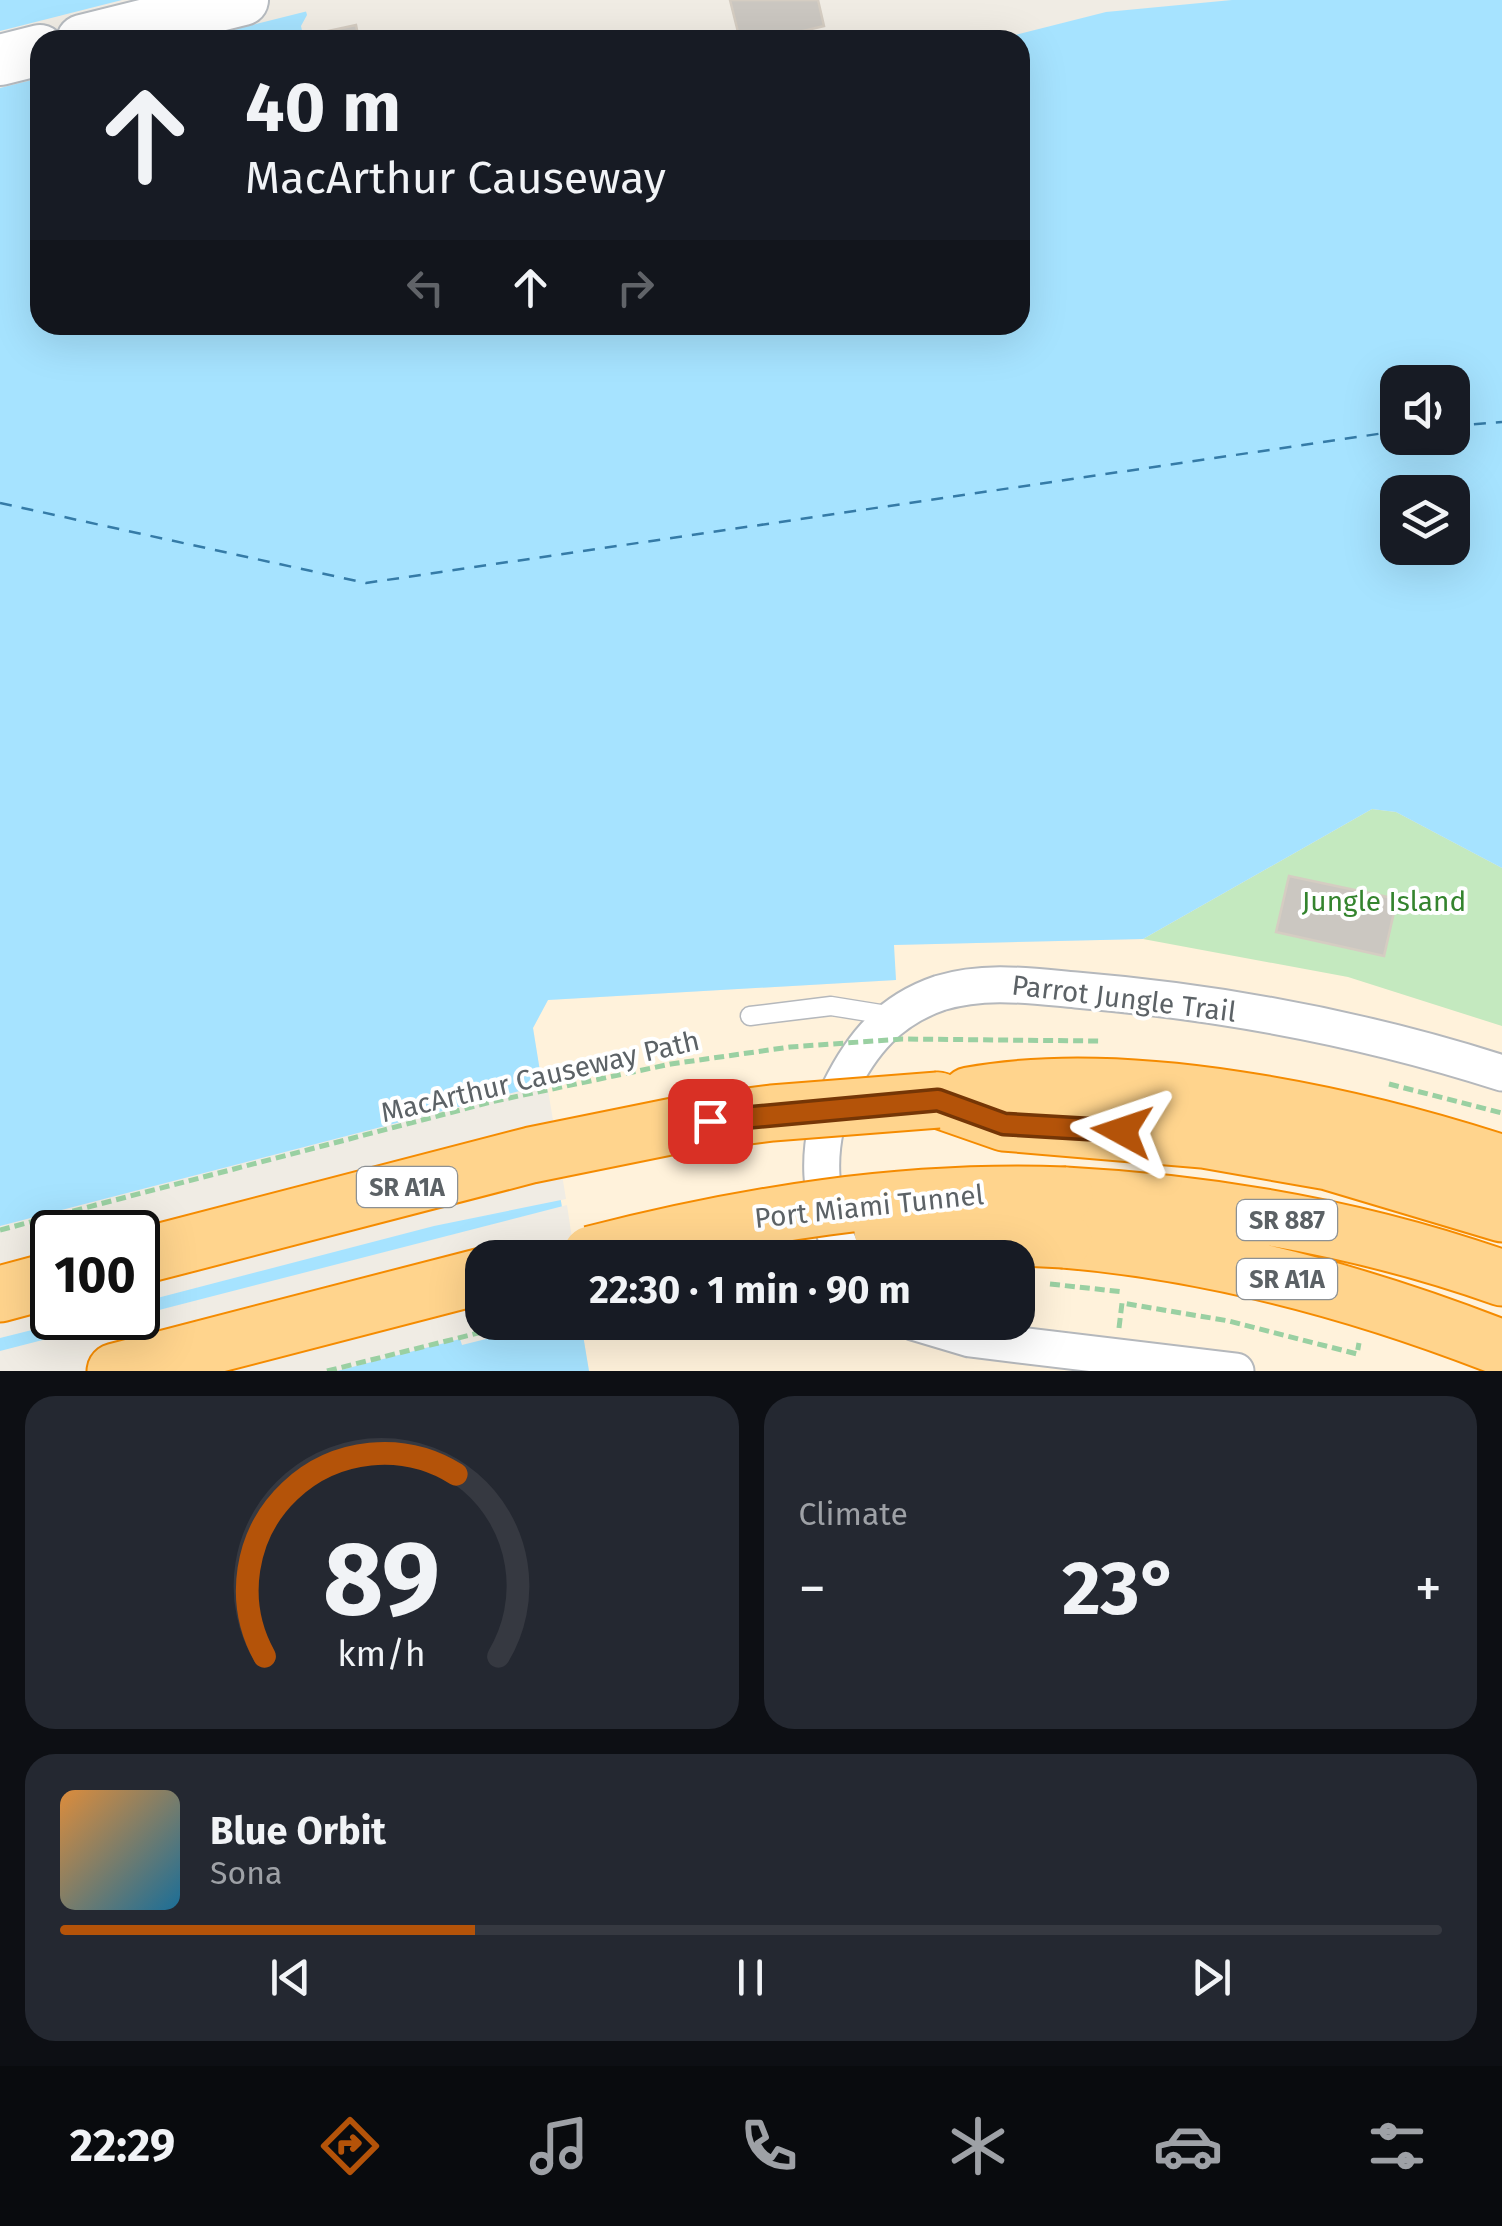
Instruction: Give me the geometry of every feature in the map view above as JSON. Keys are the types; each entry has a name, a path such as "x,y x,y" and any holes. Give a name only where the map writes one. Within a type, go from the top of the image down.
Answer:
{"highway":[{"name":"SR A1A","path":"160,1252 530,1156 679,1125 772,1112 938,1100 1016,1086 1092,1085 1309,1114 1502,1163"},
{"name":"SR 887","path":"1092,1085 1203,1140 1394,1178 1502,1214"},
{"name":"SR 887","path":"1065,1240 1262,1215 1370,1237 1502,1278"},
{"name":"SR A1A","path":"700,1240 816,1232 934,1232 1065,1240 1199,1260 1308,1284 1502,1348"},
{"path":"0,1262 30,1264"},
{"path":"115,1371 465,1280"},
{"path":"0,1294 30,1286"}],"main road":[{"path":"122,30 242,0"},
{"path":"0,60 30,52"}],"street":[{"name":"Parrot Jungle Trail","path":"840,1240 824,1196 824,1130 855,1058 894,1016 944,992 981,985 1094,991 1294,1021 1502,1073"},
{"path":"980,1340 1133,1355 1236,1371"}],"lane":[{"path":"750,1016 830,1006 894,1016"}],"path":[{"name":"MacArthur Causeway Path","path":"0,1230 495,1101 671,1064 790,1047 902,1040 1092,1085"},
{"path":"1065,1240 1138,1294"},
{"path":"1133,1355 1118,1331 1122,1302 1229,1321 1357,1354 1360,1344 1344,1339"},
{"path":"327,1371 465,1336"}],"shaded area":[{"path":"1372,809 1502,868 1502,1371 589,1371 584,1340 1035,1340 1035,1240 567,1240 533,1028 548,1000 896,980 893,945 1143,939"}],"green space":[{"name":"Jungle Island","path":"1372,809 1396,812 1502,868 1502,1026 1348,977 1143,939"}],"water":[{"path":"0,0 303,0 307,15 302,30 30,30 30,335 1030,335 1030,31 1106,12 1232,0 1502,0 1502,868 1396,812 1372,809 1143,939 894,945 896,980 548,1000 533,1028 567,1240 465,1240 465,1340 584,1340 589,1371 0,1371"}],"pier":[{"path":"122,0 305,0 308,11 233,30 30,30 30,80 0,88 0,31"},
{"path":"547,1084 566,1199 434,1226 160,1297 160,1210 62,1210"},
{"path":"567,1205 572,1240 465,1240 465,1340 482,1340 462,1345 460,1339 337,1371 0,1371 0,1351 43,1340 160,1340 160,1310"},
{"path":"30,1218 30,1330 0,1338 0,1226"}],"building":[{"path":"730,0 818,0 824,26 807,30 738,30"},
{"path":"1289,876 1397,899 1384,956 1276,932"}],"ferry route":[{"path":"1470,425 1502,422"},
{"path":"0,503 366,583 1380,434"}],"route":[{"path":"710,1121 772,1112 938,1100 1004,1124 1122,1131"}]}
